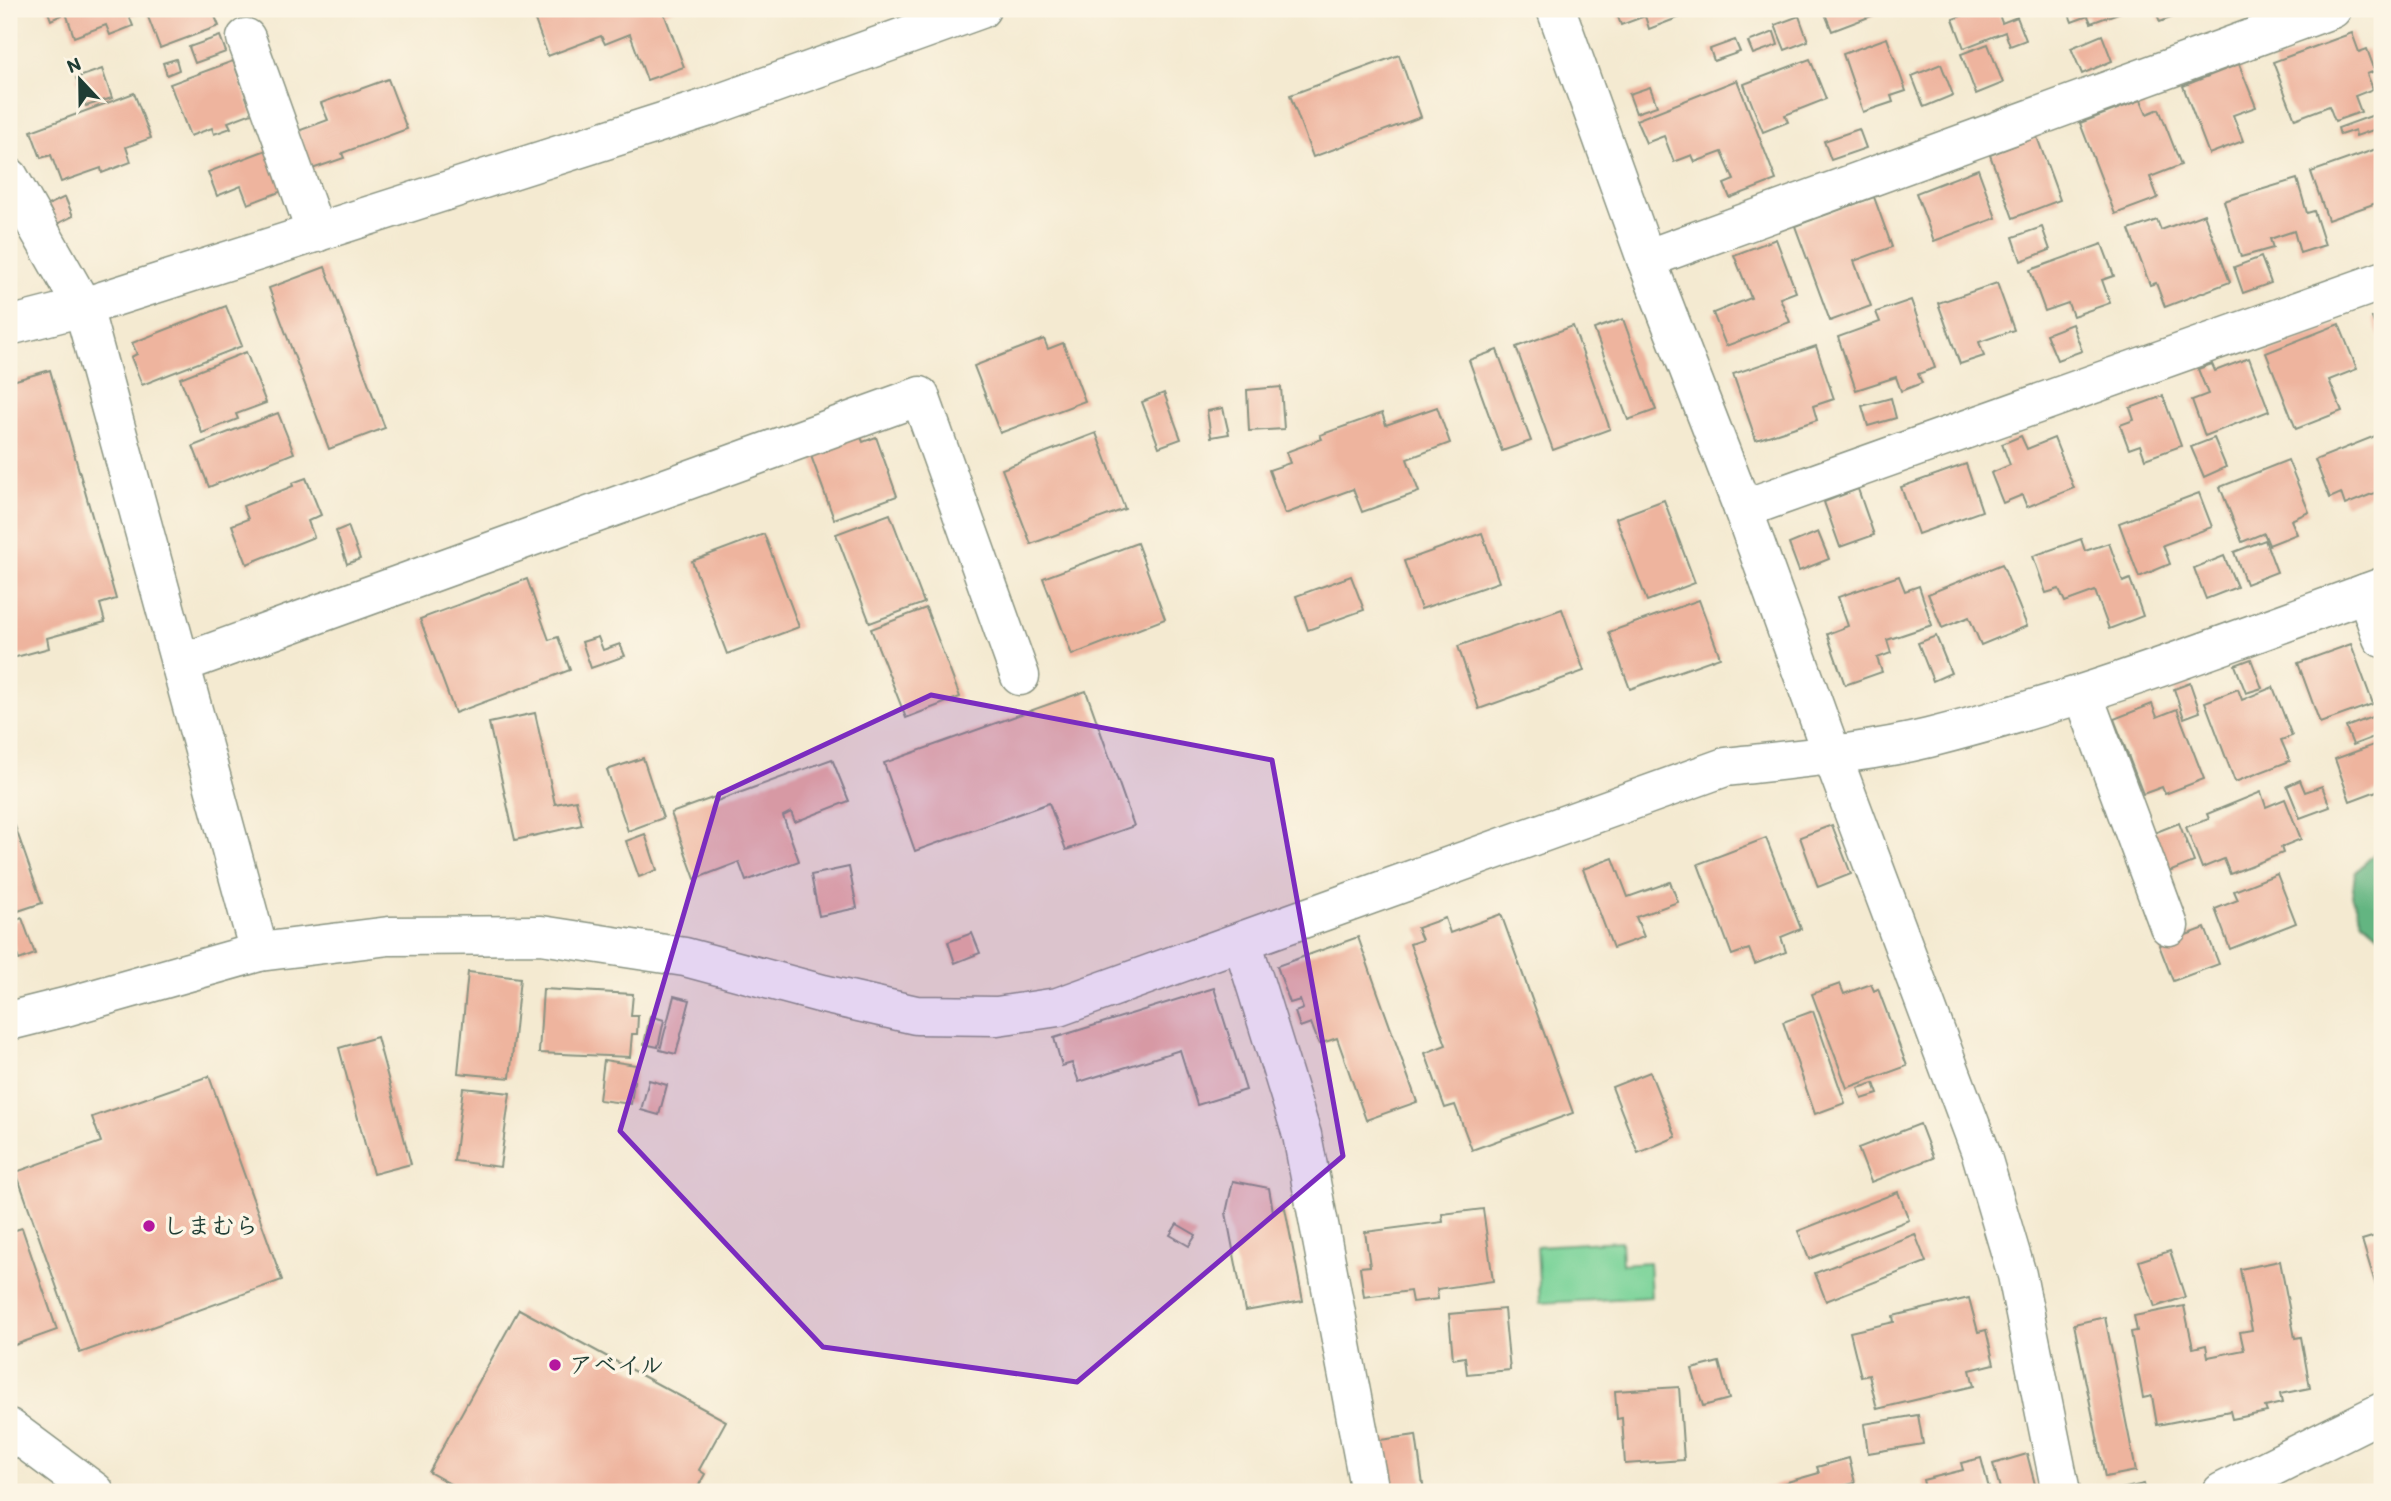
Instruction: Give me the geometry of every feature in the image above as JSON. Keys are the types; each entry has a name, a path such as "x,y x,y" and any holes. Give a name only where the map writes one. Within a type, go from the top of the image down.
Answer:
{"main road":[{"path":"9,326 83,307 706,108 981,9"},
{"path":"1556,9 1646,259 1743,509 1980,1150 2017,1275 2061,1492"},
{"path":"1646,259 2332,9"},
{"path":"246,38 316,233"},
{"path":"9,177 83,307 259,951"},
{"path":"1743,509 2382,281"},
{"path":"180,664 920,396 1020,676"},
{"path":"9,1021 259,951 389,936 541,935 685,957 823,994 916,1015 997,1016 1058,1007 1725,767 1832,755 1928,738 2083,694 2374,590 2382,638"},
{"path":"2083,694 2169,926"},
{"path":"1242,941 1302,1135 1370,1492"},
{"path":"2222,1492 2382,1412"},
{"path":"9,1429 95,1492"}],"highlighted area":[{"path":"931,695 1272,760 1343,1156 1077,1382 823,1347 620,1131 719,794"}],"green space":[{"path":"2382,846 2382,937 2363,921 2352,896 2355,873"},
{"path":"1621,1241 1622,1264 1649,1262 1651,1297 1540,1303 1537,1246"}],"building":[{"path":"47,9 137,9 139,13 129,16 133,26 110,35 106,25 74,37 66,13 51,20"},
{"path":"145,9 212,9 219,26 160,48"},
{"path":"531,9 674,9 664,13 684,67 647,80 630,34 605,44 601,36 548,56"},
{"path":"1615,9 1701,9 1649,29 1645,16 1621,25"},
{"path":"1823,9 1890,9 1832,31"},
{"path":"1980,9 1997,9 2002,23 2017,17 2026,40 2010,46 2005,32 1964,48 1953,19"},
{"path":"2067,9 2129,9 2091,23 2088,16 2072,22"},
{"path":"2155,9 2194,9 2160,22"},
{"path":"1799,16 1808,41 1785,50 1775,25"},
{"path":"1774,32 1778,45 1753,54 1748,42"},
{"path":"2352,33 2359,52 2367,49 2375,71 2367,74 2373,89 2355,96 2361,112 2335,121 2329,106 2295,119 2273,62"},
{"path":"2102,35 2112,61 2082,74 2071,48"},
{"path":"220,36 226,52 195,63 189,47"},
{"path":"1887,38 1906,91 1891,96 1893,102 1863,112 1843,54"},
{"path":"1735,40 1740,52 1714,61 1710,49"},
{"path":"1988,44 2003,83 1976,94 1961,54"},
{"path":"1399,55 1421,117 1313,157 1290,95"},
{"path":"176,59 179,70 167,75 163,63"},
{"path":"1810,59 1826,99 1785,115 1788,122 1763,132 1744,84"},
{"path":"233,61 252,113 228,122 231,128 214,134 212,128 190,136 170,84"},
{"path":"1941,64 1953,95 1924,107 1912,76"},
{"path":"2239,64 2256,107 2233,115 2243,141 2209,154 2183,86"},
{"path":"102,69 112,98 86,106 76,78"},
{"path":"388,79 407,129 342,153 344,158 312,169 298,131 328,120 321,103"},
{"path":"1737,80 1776,180 1730,198 1724,184 1734,180 1722,152 1695,162 1692,155 1674,162 1664,136 1646,143 1636,120"},
{"path":"1650,87 1657,106 1636,113 1629,94"},
{"path":"134,93 151,138 126,147 131,162 102,173 101,168 61,182 51,155 41,158 31,131"},
{"path":"2141,100 2147,114 2159,109 2181,165 2150,177 2158,198 2115,214 2080,123"},
{"path":"2382,112 2382,127 2356,136 2355,130 2340,135 2338,128"},
{"path":"1859,129 1866,148 1831,160 1824,141"},
{"path":"2037,137 2060,200 2013,218 1990,155"},
{"path":"2382,147 2382,201 2328,220 2311,172"},
{"path":"269,149 285,190 248,204 241,186 217,196 208,172"},
{"path":"1978,169 1996,218 1934,241 1916,193"},
{"path":"2297,179 2307,213 2314,211 2325,245 2300,253 2294,231 2270,239 2273,248 2241,257 2224,201"},
{"path":"65,197 73,216 57,224 48,205"},
{"path":"1874,197 1892,247 1854,261 1871,306 1830,321 1795,226"},
{"path":"2204,214 2230,282 2165,307 2156,283 2150,285 2129,230 2157,220 2161,230"},
{"path":"2042,227 2050,250 2021,261 2013,237"},
{"path":"1776,239 1796,292 1780,298 1790,322 1726,346 1713,313 1751,298 1734,255"},
{"path":"2102,244 2114,276 2102,280 2110,303 2073,316 2068,303 2045,311 2030,270"},
{"path":"2261,257 2271,283 2243,293 2234,267"},
{"path":"325,267 385,428 329,449 269,288"},
{"path":"1997,283 2014,330 1979,342 1984,356 1960,364 1938,303"},
{"path":"1911,300 1935,368 1918,374 1922,383 1901,391 1896,377 1856,390 1838,337 1880,322 1876,312"},
{"path":"226,306 242,346 142,385 131,357 137,354 132,343"},
{"path":"2382,315 2382,344 2372,318"},
{"path":"1623,319 1656,410 1628,420 1594,329"},
{"path":"2072,324 2082,351 2057,360 2046,334"},
{"path":"2339,324 2357,369 2329,380 2342,411 2296,429 2266,353"},
{"path":"1573,326 1610,429 1553,450 1516,347"},
{"path":"1044,339 1048,349 1063,343 1085,401 1000,433 974,366"},
{"path":"1816,346 1834,399 1813,406 1817,420 1756,440 1733,374"},
{"path":"1497,350 1531,441 1502,451 1469,360"},
{"path":"246,352 266,403 236,414 238,419 202,433 180,378"},
{"path":"2249,358 2269,411 2205,436 2192,400 2208,394 2198,369 2212,364 2215,371"},
{"path":"50,370 116,599 100,604 105,622 47,638 49,648 9,659 9,382"},
{"path":"1281,387 1284,429 1249,431 1247,390"},
{"path":"1164,393 1181,439 1159,447 1142,402"},
{"path":"2163,396 2181,446 2145,459 2140,445 2129,449 2120,425 2134,420 2130,408"},
{"path":"1891,398 1896,418 1868,426 1862,406"},
{"path":"1437,407 1450,443 1407,459 1419,492 1362,512 1353,489 1285,514 1269,470 1290,463 1286,452 1322,439 1320,435 1382,413 1386,425"},
{"path":"1223,408 1229,434 1211,437 1207,411"},
{"path":"278,413 294,453 209,487 193,446"},
{"path":"1096,433 1125,509 1031,544 1002,469"},
{"path":"2380,434 2382,490 2345,505 2341,493 2330,498 2315,460"},
{"path":"860,435 863,442 876,437 897,496 834,519 810,453"},
{"path":"2021,436 2027,449 2054,438 2074,488 2027,507 2022,495 2003,503 1991,473 2010,465 2002,444"},
{"path":"2214,438 2226,467 2204,477 2191,447"},
{"path":"2288,460 2309,512 2291,520 2297,534 2269,545 2264,533 2242,542 2220,487"},
{"path":"1966,464 1982,511 1918,534 1901,487"},
{"path":"306,478 321,515 308,521 314,537 247,564 232,525 248,519 243,506"},
{"path":"1858,489 1874,535 1840,547 1824,502"},
{"path":"2199,493 2212,527 2163,545 2170,564 2139,577 2119,523"},
{"path":"1664,500 1695,583 1647,601 1616,518"},
{"path":"890,514 924,603 870,623 836,534"},
{"path":"348,526 360,559 347,564 336,531"},
{"path":"1818,532 1829,559 1799,571 1789,544"},
{"path":"1482,533 1499,582 1421,609 1404,561"},
{"path":"764,534 799,627 727,654 692,561"},
{"path":"2081,539 2085,551 2109,543 2123,582 2130,579 2143,616 2109,629 2095,591 2065,602 2059,589 2046,593 2033,556"},
{"path":"2265,540 2277,572 2246,584 2234,552"},
{"path":"1137,543 1165,619 1072,655 1043,578"},
{"path":"2224,556 2237,587 2206,599 2194,568"},
{"path":"2002,564 2027,626 1981,645 1969,617 1942,628 1928,594"},
{"path":"1351,576 1364,610 1308,630 1296,596"},
{"path":"1899,576 1905,591 1919,586 1932,625 1887,640 1891,653 1877,658 1882,672 1845,685 1827,634 1848,626 1838,597"},
{"path":"527,579 549,640 558,637 570,670 455,713 420,619"},
{"path":"1699,600 1720,657 1630,689 1609,632"},
{"path":"926,608 960,697 906,718 871,629"},
{"path":"1562,609 1584,671 1479,709 1458,646"},
{"path":"1936,636 1951,673 1933,681 1918,643"},
{"path":"598,637 603,650 620,644 625,656 591,668 582,642"},
{"path":"2351,644 2373,704 2320,723 2298,663"},
{"path":"2251,659 2262,688 2246,693 2235,665"},
{"path":"2190,683 2200,712 2184,718 2174,689"},
{"path":"2273,687 2292,736 2281,740 2290,761 2235,782 2205,702 2238,689 2242,700"},
{"path":"1086,691 1134,826 1066,850 1049,803 915,851 884,763"},
{"path":"2152,704 2157,717 2177,709 2204,779 2165,794 2162,787 2143,794 2114,719"},
{"path":"535,713 555,804 576,800 582,825 515,840 489,723"},
{"path":"2382,713 2382,734 2353,745 2346,727"},
{"path":"2382,742 2382,789 2350,801 2335,759"},
{"path":"643,758 663,818 628,831 607,770"},
{"path":"832,759 849,801 795,822 791,812 783,816 799,861 746,881 739,862 695,879 671,813 715,797 717,801"},
{"path":"2300,780 2305,792 2322,786 2330,807 2300,818 2287,786"},
{"path":"2261,792 2266,807 2285,799 2301,839 2281,847 2283,853 2230,874 2224,859 2202,868 2186,827 2209,819 2207,814"},
{"path":"9,809 42,903 9,914"},
{"path":"2179,823 2194,862 2169,872 2154,833"},
{"path":"1832,825 1851,874 1818,887 1800,837"},
{"path":"645,834 657,870 639,877 626,841"},
{"path":"1766,838 1801,929 1781,937 1786,952 1755,964 1749,949 1732,955 1698,864"},
{"path":"1613,858 1628,897 1670,882 1678,902 1636,917 1644,937 1613,948 1583,869"},
{"path":"849,867 857,908 819,916 811,875"},
{"path":"2277,874 2296,923 2230,949 2215,909 2238,900 2234,891"},
{"path":"1501,914 1573,1113 1472,1150 1455,1105 1445,1108 1425,1053 1446,1045 1410,944 1422,940 1417,928 1445,918 1450,933"},
{"path":"22,918 35,954 19,960 9,932 9,923"},
{"path":"2205,928 2219,964 2173,981 2159,945"},
{"path":"972,933 980,953 955,963 948,942"},
{"path":"1358,937 1417,1102 1366,1120 1337,1038 1319,1044 1311,1023 1300,1027 1295,1012 1303,1009 1300,1000 1290,1003 1277,966"},
{"path":"468,972 520,978 510,1078 458,1073"},
{"path":"1840,984 1844,994 1871,984 1874,991 1878,989 1907,1066 1847,1088 1812,994"},
{"path":"1214,988 1246,1090 1197,1105 1180,1050 1079,1082 1072,1063 1062,1066 1054,1038"},
{"path":"543,989 633,994 631,1016 638,1016 637,1034 632,1034 630,1057 539,1053"},
{"path":"674,996 690,1000 676,1054 660,1050"},
{"path":"1813,1011 1845,1103 1815,1114 1783,1022"},
{"path":"650,1016 664,1020 658,1047 644,1044"},
{"path":"377,1037 411,1164 373,1174 339,1048"},
{"path":"604,1060 636,1065 631,1104 599,1100"},
{"path":"1650,1072 1676,1137 1638,1153 1612,1087"},
{"name":"しまむら","path":"209,1076 282,1280 80,1353 16,1172 101,1142 92,1117"},
{"path":"649,1080 667,1085 659,1115 641,1110"},
{"path":"1874,1083 1878,1094 1862,1099 1858,1088"},
{"path":"463,1088 510,1093 500,1167 454,1161"},
{"path":"1920,1124 1933,1158 1871,1182 1858,1148"},
{"path":"1233,1181 1269,1188 1273,1211 1285,1208 1303,1301 1245,1311 1226,1213"},
{"path":"1898,1192 1909,1220 1809,1259 1798,1231"},
{"path":"1483,1209 1493,1281 1437,1289 1438,1299 1412,1302 1410,1291 1364,1297 1360,1267 1370,1266 1365,1232 1443,1222 1442,1214"},
{"path":"1177,1224 1196,1235 1189,1246 1170,1235"},
{"path":"22,1228 57,1330 9,1347 9,1232"},
{"path":"1915,1234 1926,1262 1826,1301 1815,1273"},
{"path":"2382,1234 2382,1298 2380,1299 2362,1240"},
{"path":"2170,1251 2185,1297 2155,1307 2139,1261"},
{"path":"2280,1261 2295,1338 2301,1337 2310,1388 2280,1394 2282,1403 2265,1407 2267,1412 2232,1419 2230,1411 2157,1425 2152,1396 2143,1398 2131,1332 2137,1331 2134,1316 2184,1306 2193,1348 2206,1345 2208,1357 2244,1350 2240,1332 2252,1330 2240,1269"},
{"path":"1969,1298 1978,1332 1986,1330 1994,1364 1970,1370 1974,1386 1877,1409 1869,1375 1861,1377 1850,1332 1894,1322 1893,1316"},
{"name":"アベイル","path":"519,1309 726,1421 699,1470 705,1474 695,1492 465,1492 429,1472"},
{"path":"1504,1309 1510,1370 1467,1374 1465,1357 1453,1359 1449,1314"},
{"path":"2105,1317 2136,1471 2105,1477 2074,1324"},
{"path":"1719,1362 1729,1399 1703,1406 1692,1369"},
{"path":"1679,1387 1684,1460 1625,1464 1622,1418 1617,1419 1615,1391"},
{"path":"1918,1415 1923,1444 1868,1453 1864,1424"},
{"path":"1416,1435 1424,1492 1387,1492 1380,1440"},
{"path":"2027,1454 2037,1492 2001,1492 1993,1464"},
{"path":"1849,1458 1855,1483 1843,1486 1845,1492 1752,1492 1819,1473 1817,1467"},
{"path":"1981,1458 1990,1492 1926,1492 1923,1480 1963,1470 1961,1463"},
{"path":"2144,1484 2146,1492 2122,1492 2121,1489"}],"place":[{"name":"しまむら","path":"149,1226"},
{"name":"アベイル","path":"555,1365"}]}
